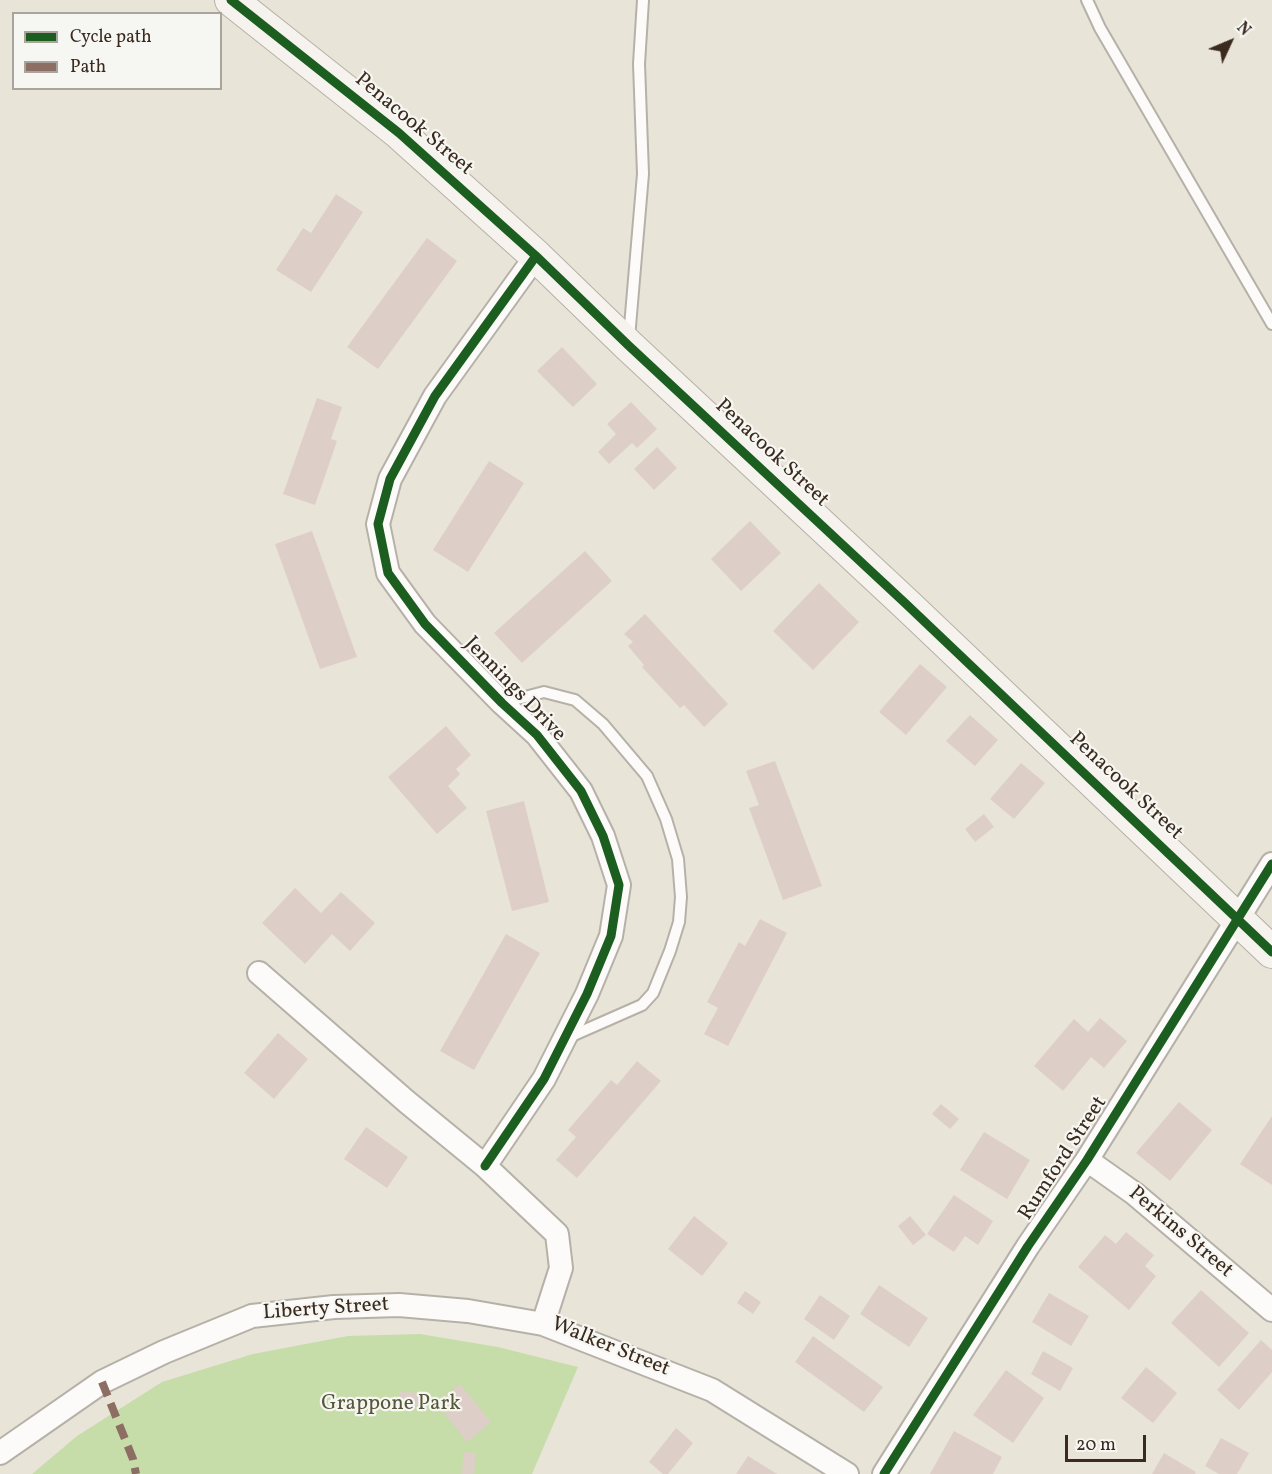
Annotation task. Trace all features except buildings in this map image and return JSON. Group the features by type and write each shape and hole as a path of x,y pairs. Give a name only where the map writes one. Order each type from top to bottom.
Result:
{"street":[{"name":"Penacook Street","path":"231,0 399,133 536,256 1272,952"},
{"name":"Jennings Drive","path":"485,1166 544,1079 587,994 611,936 619,885 603,836 581,791 537,735 502,703 425,624 388,573 378,524 390,479 435,396 536,256"},
{"name":"Rumford Street","path":"884,1474 1028,1246 1087,1160 1272,864"},
{"name":"Walker Street","path":"259,973 407,1102 485,1166 558,1234 561,1268 543,1324 712,1390 847,1474"},
{"name":"Perkins Street","path":"1087,1160 1135,1194 1272,1310"},
{"name":"Liberty Street","path":"0,1453 102,1382 164,1352 252,1316 334,1307 399,1305 468,1311 543,1324"}],"lane":[{"path":"628,345 643,174 639,64 643,0"},
{"path":"1087,0 1100,28 1272,324"},
{"path":"502,703 544,692 575,700 603,724 647,776 666,819 678,859 681,897 679,922 653,993 642,1005 564,1039"}],"green space":[{"name":"Grappone Park","path":"420,1334 498,1347 578,1367 532,1474 32,1474 77,1436 162,1382 253,1354 348,1336"}],"marked path":[{"path":"102,1382 133,1459 136,1474"}],"cycle path":[{"path":"231,0 399,133 536,256 1272,952"},
{"path":"485,1166 544,1079 587,994 611,936 619,885 603,836 581,791 537,735 502,703 425,624 388,573 378,524 390,479 435,396 536,256"},
{"path":"884,1474 1028,1246 1087,1160 1272,864"}]}
